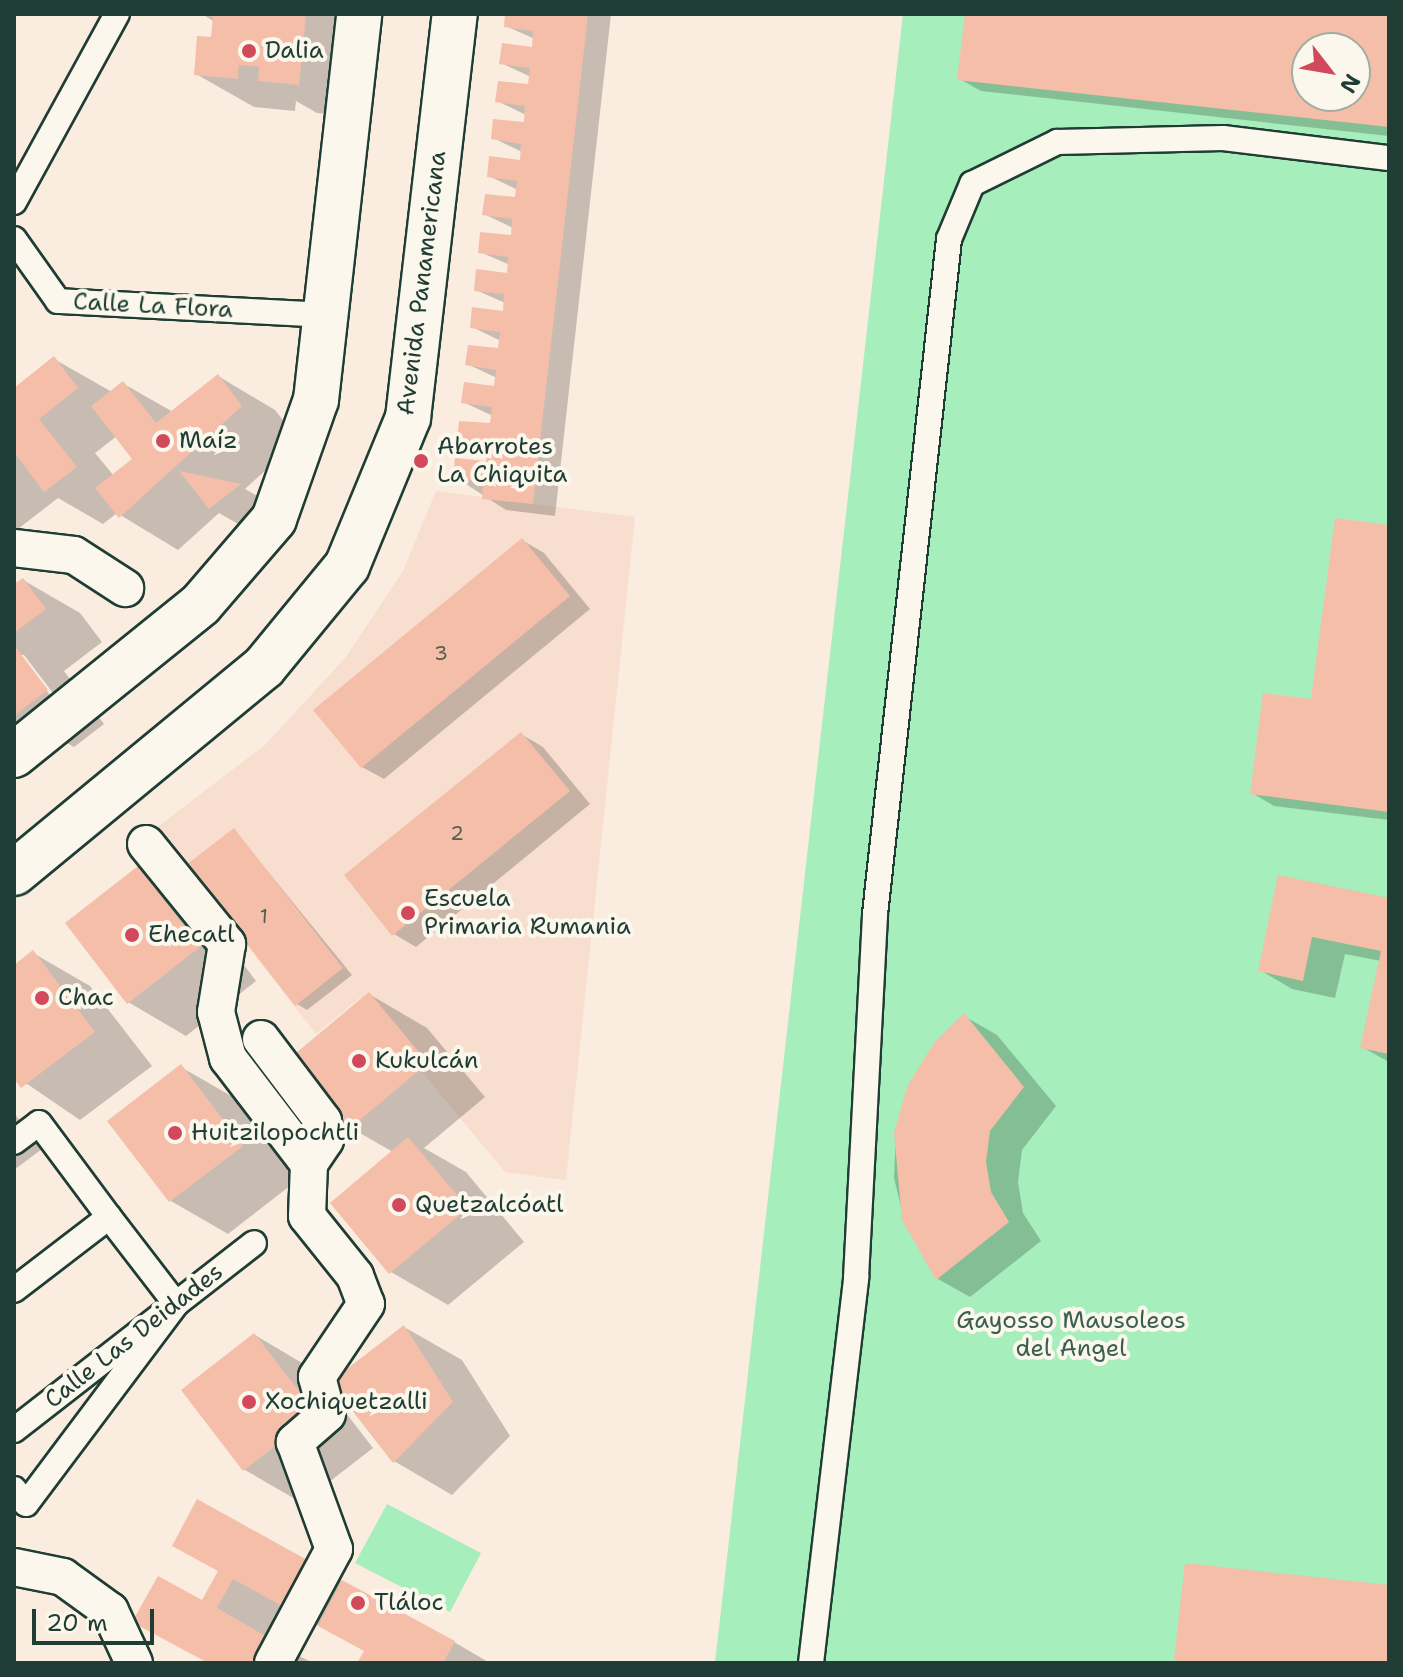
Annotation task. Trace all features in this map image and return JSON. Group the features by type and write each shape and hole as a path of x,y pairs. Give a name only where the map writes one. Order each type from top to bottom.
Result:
{"street":[{"path":"14,755 201,604 274,519 316,400 359,14"},
{"name":"Avenida Panamericana","path":"14,873 264,667 347,566 408,418 455,14"},
{"path":"14,548 74,555 125,588"},
{"path":"146,844 227,944 216,1012 228,1058 309,1164"},
{"path":"261,1039 323,1121 325,1140 309,1164 307,1216 355,1276 366,1304 317,1377 327,1414 295,1442 334,1549 273,1663"},
{"path":"14,1567 63,1577 110,1611 134,1663"}],"lane":[{"path":"14,202 117,14"},
{"path":"811,1663 856,1278 875,914 949,239 972,184 1057,142 1223,138 1389,158"},
{"name":"Calle La Flora","path":"14,239 58,301 325,315"},
{"path":"14,1142 39,1123 176,1304 26,1504 14,1489"},
{"path":"14,1290 109,1217"},
{"name":"Calle Las Deidades","path":"14,1430 254,1243"}],"shaded area":[{"name":"Escuela Primaria Rumania","path":"436,491 635,517 566,1180 505,1172 360,998 316,1034 156,828 265,745 346,657 403,571"}],"green space":[{"name":"Gayosso Mausoleos del Angel","path":"903,14 1389,14 1389,1663 715,1663"},
{"path":"387,1504 481,1553 450,1612 355,1563"}],"building":[{"name":"Dalia","path":"202,14 306,14 299,85 258,81 259,67 239,65 238,79 194,75 197,36 211,37 213,17"},
{"path":"505,14 588,14 533,504 482,499 483,482 453,478 455,458 486,461 487,445 457,441 459,421 490,423 492,407 461,403 464,382 494,386 496,370 465,365 468,345 498,348 500,332 470,328 472,307 503,311 504,294 474,291 476,269 507,273 508,257 478,253 480,232 511,235 512,219 482,215 485,194 515,197 517,181 487,177 489,156 520,160 521,144 491,139 493,119 524,122 525,106 495,102 498,81 528,84 530,68 499,64 502,43 532,47 533,31 504,27"},
{"path":"965,14 1389,14 1389,127 957,80"},
{"path":"54,356 78,388 39,419 77,467 44,492 14,452 14,388"},
{"name":"Maíz","path":"218,374 242,406 119,518 95,488 132,459 91,406 123,381 156,423"},
{"name":"Maíz","path":"179,471 241,484 209,509"},
{"path":"1335,518 1389,525 1389,812 1250,794 1263,693 1311,699"},
{"path":"522,538 570,596 361,768 313,710"},
{"path":"23,578 46,609 14,633 14,584"},
{"path":"14,645 48,690 15,715 14,713"},
{"path":"521,732 570,791 392,936 344,875"},
{"path":"234,828 343,968 295,1006 186,865"},
{"name":"Ehecatl","path":"138,866 200,947 127,1004 65,923"},
{"path":"1278,875 1389,898 1389,1054 1360,1048 1381,951 1312,937 1303,981 1258,971"},
{"name":"Chac","path":"33,950 95,1032 21,1088 14,1079 14,965"},
{"name":"Kukulcán","path":"369,992 428,1063 349,1129 290,1058"},
{"path":"964,1013 1024,1087 990,1131 986,1162 991,1192 1009,1222 936,1280 902,1220 894,1133 907,1087 934,1043"},
{"name":"Huitzilopochtli","path":"181,1064 243,1146 169,1202 107,1121"},
{"name":"Quetzalcóatl","path":"408,1137 468,1208 389,1274 330,1203"},
{"path":"404,1325 453,1402 393,1463 330,1382"},
{"name":"Xochiquetzalli","path":"254,1333 317,1414 243,1471 181,1390"},
{"path":"197,1499 309,1561 284,1607 233,1579 217,1608 267,1637 252,1663 208,1663 132,1622 158,1576 202,1600 218,1571 172,1546"},
{"path":"1185,1563 1389,1585 1389,1663 1181,1663 1174,1659"},
{"name":"Tláloc","path":"342,1580 455,1641 443,1663 357,1663 364,1651 318,1626"}],"place":[{"name":"Dalia","path":"249,51"},
{"name":"Maíz","path":"163,441"},
{"name":"Abarrotes La Chiquita","path":"421,461"},
{"name":"Escuela Primaria Rumania","path":"408,913"},
{"name":"Ehecatl","path":"132,935"},
{"name":"Chac","path":"42,998"},
{"name":"Kukulcán","path":"359,1061"},
{"name":"Huitzilopochtli","path":"175,1133"},
{"name":"Quetzalcóatl","path":"399,1205"},
{"name":"Xochiquetzalli","path":"249,1402"},
{"name":"Tláloc","path":"358,1603"}]}
